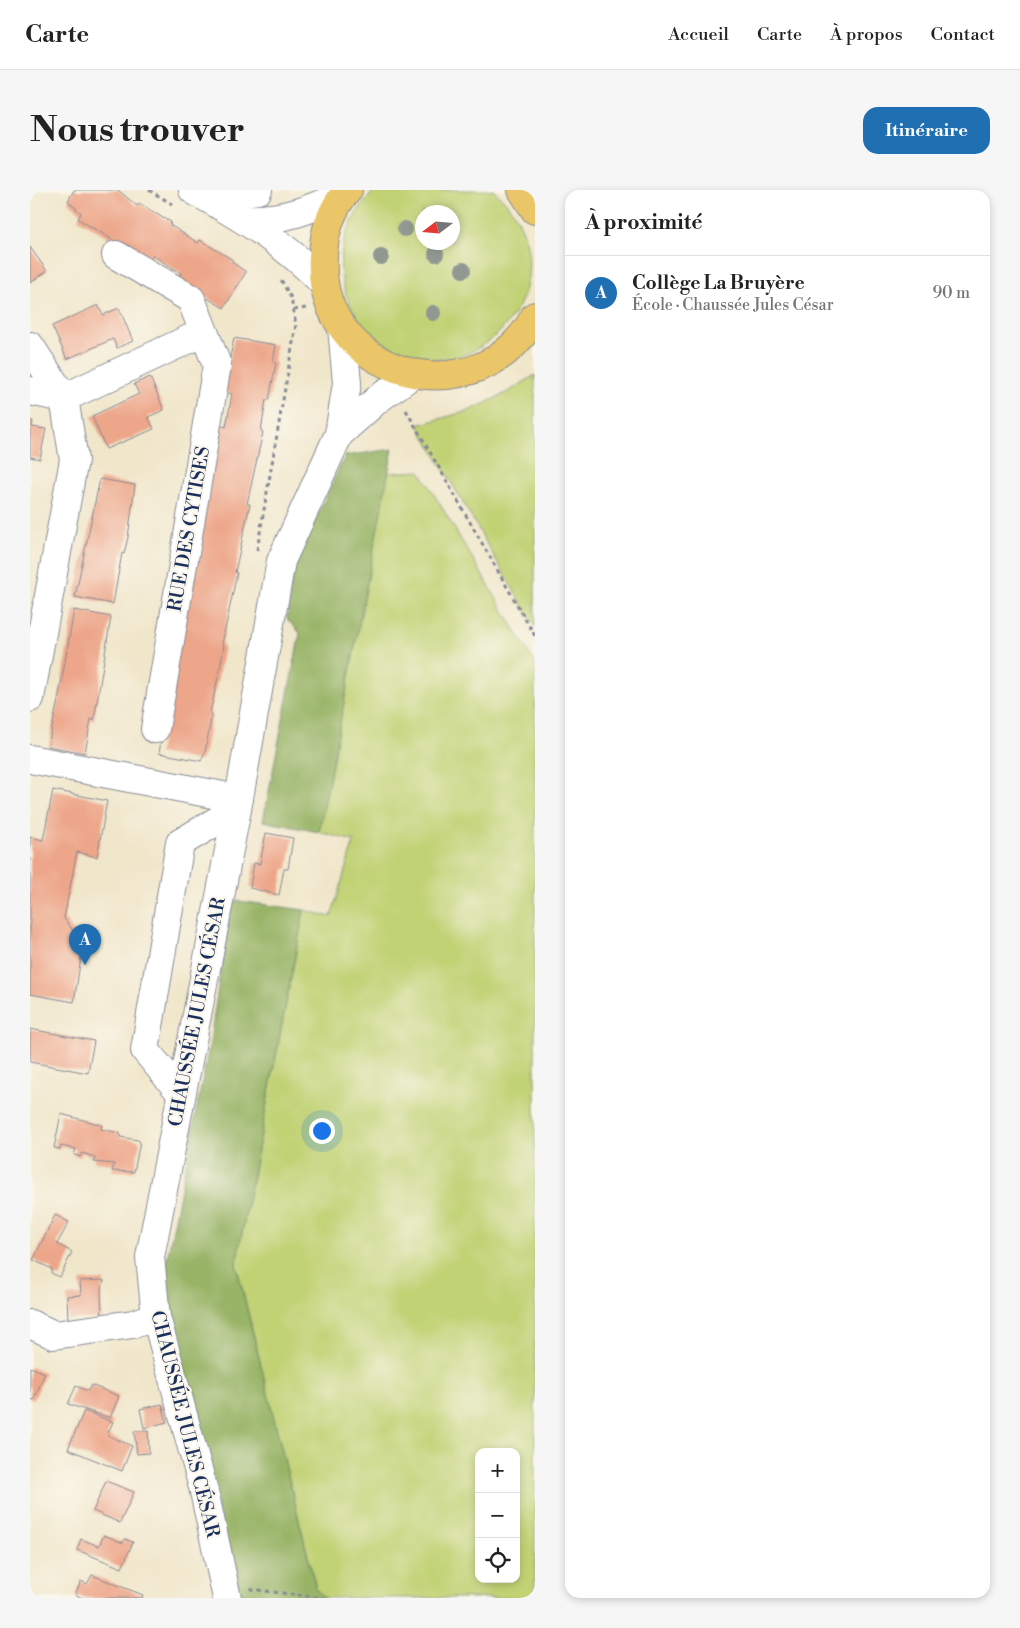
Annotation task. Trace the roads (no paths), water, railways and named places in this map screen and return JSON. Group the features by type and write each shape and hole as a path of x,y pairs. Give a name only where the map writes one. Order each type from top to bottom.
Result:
{"main road":[{"path":"522,190 535,210"},
{"path":"347,192 333,213 325,236 322,260 324,284 331,306 342,326 351,338 373,357 399,370 413,374 455,374 482,366 506,351 532,324"}],"street":[{"path":"187,195 238,193 258,190"},
{"path":"245,219 273,219 292,215 347,192"},
{"path":"187,195 245,219 299,259 324,284"},
{"name":"RUE DES CYTISES","path":"116,255 191,299 217,365 155,729"},
{"name":"CHAUSSÉE JULES CÉSAR","path":"226,1592 204,1491 156,1317 150,1257 180,1092 238,804 281,561 339,434 347,383 342,326"},
{"path":"30,391 64,398 204,332"},
{"path":"30,346 64,398 74,460 38,599 30,698"},
{"name":"CHAUSSÉE JULES CÉSAR","path":"339,434 378,399 413,374"},
{"path":"30,759 238,804"},
{"path":"180,1092 145,1050 180,842 238,804"},
{"path":"30,1324 54,1335 133,1324 156,1317"}],"place":[{"name":"Collège La Bruyère","path":"85,965"}]}
